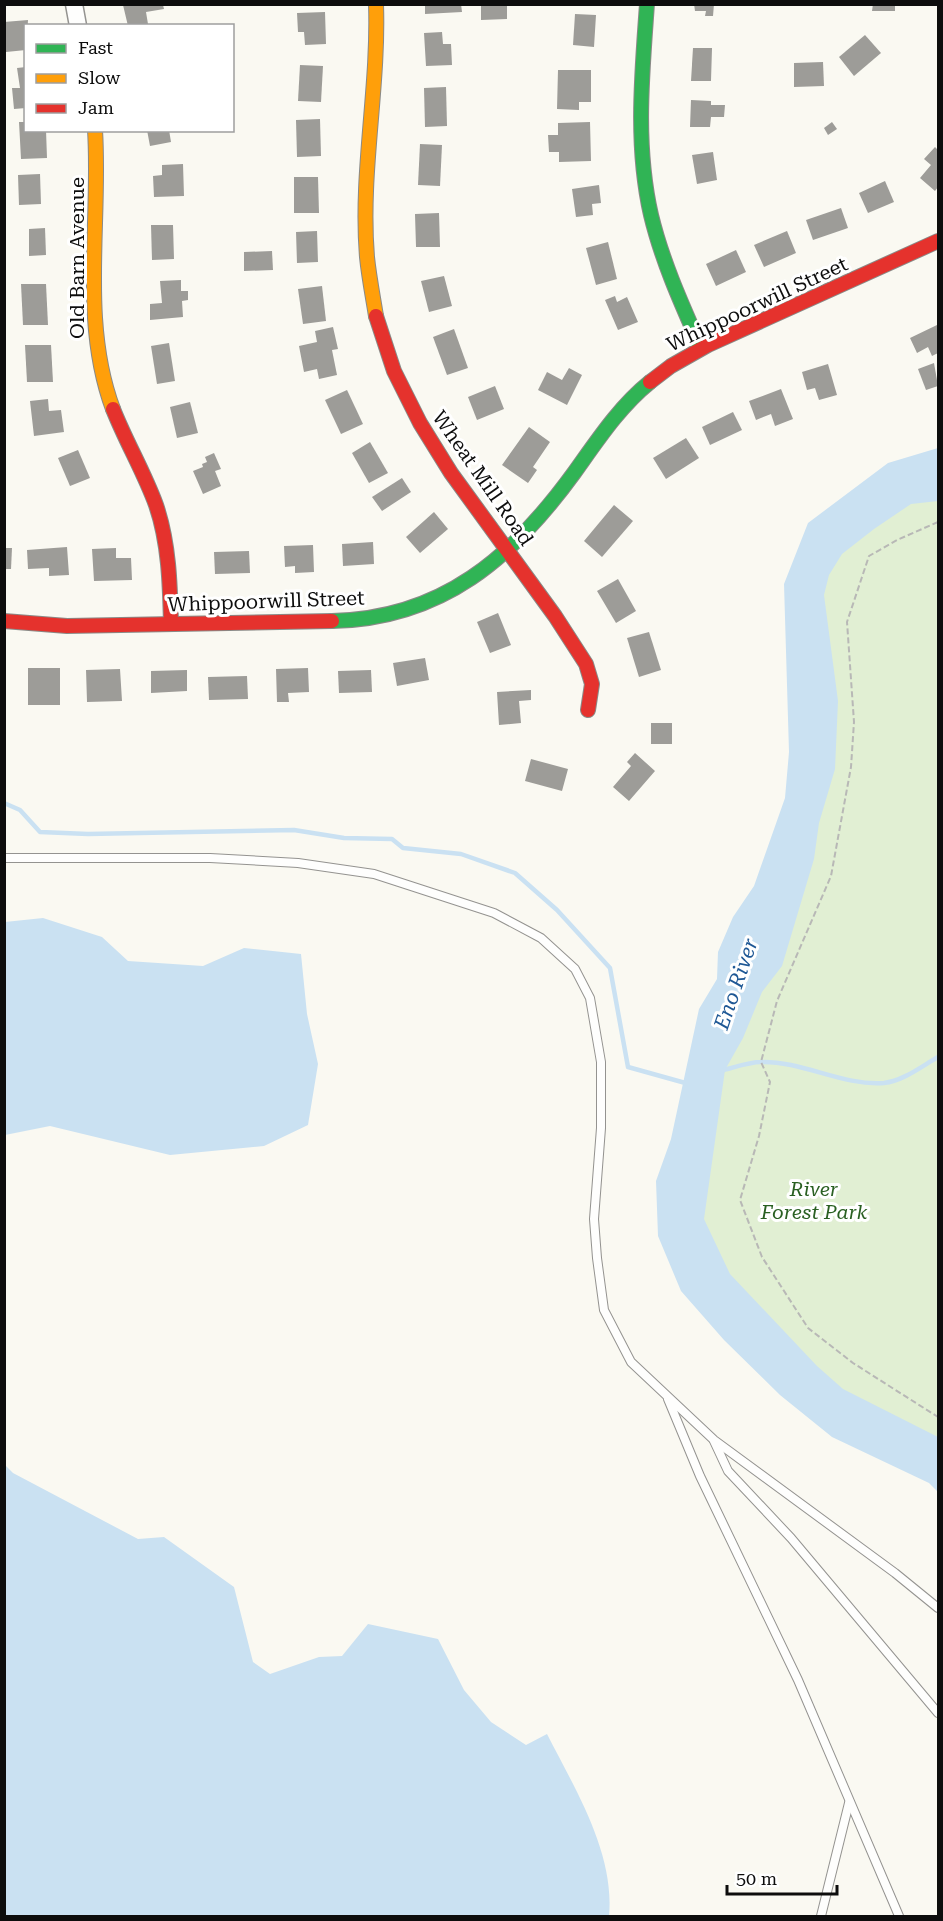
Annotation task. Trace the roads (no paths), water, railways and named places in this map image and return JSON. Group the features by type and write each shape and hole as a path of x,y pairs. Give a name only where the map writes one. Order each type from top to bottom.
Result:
{"street":[{"path":"74,4 78,24"},
{"name":"Wheat Mill Road","path":"376,4 378,37 366,228 367,260 376,318 393,372 430,443 510,552 586,664 592,684 588,710"},
{"path":"647,4 640,114 647,192 667,270 702,348"},
{"name":"Old Barn Avenue","path":"95,132 99,208 95,300 98,349 103,378 116,419 150,489 166,539 170,567 171,624"},
{"name":"Whippoorwill Street","path":"4,621 67,626 342,621 385,614 424,604 487,571 510,552 547,512 617,415 641,389 660,373 702,348 939,241"}],"lane":[{"path":"4,858 210,858 298,863 374,874 494,913 541,938 576,969 590,998 601,1062 601,1128 594,1219 604,1310 631,1362 714,1440 939,1608"},
{"path":"667,1396 700,1476 798,1680 899,1917"},
{"path":"714,1440 728,1471 791,1538 939,1713"},
{"path":"821,1917 849,1803"}],"water":[{"name":"Eno River","path":"938,448 938,501 911,504 874,529 842,554 829,575 824,595 838,701 835,769 819,823 814,859 782,966 762,992 743,1038 725,1070 704,1219 730,1274 817,1366 843,1389 938,1437 938,1492 929,1483 832,1437 780,1395 724,1340 681,1291 658,1236 656,1181 671,1139 699,1009 717,979 718,952 733,917 754,886 785,798 789,752 784,584 808,523 888,463"},
{"path":"43,918 102,937 128,961 203,966 244,948 301,954 307,1014 318,1064 308,1125 264,1146 170,1155 50,1126 5,1135 5,922"},
{"path":"5,1465 13,1473 138,1539 164,1537 234,1587 253,1662 270,1674 319,1657 342,1656 368,1624 438,1639 464,1690 491,1722 526,1745 547,1734 581,1799 599,1845 606,1869 609,1916 5,1916"}],"waterway":[{"path":"4,803 20,810 40,832 88,834 294,830 344,838 392,839 403,848 461,854 515,873 557,910 610,968 628,1067 689,1084"},
{"path":"720,1071 751,1063 777,1063 853,1081 884,1083 905,1076 938,1057"}],"park label":[{"name":"River Forest Park","path":"814,1200"}]}
